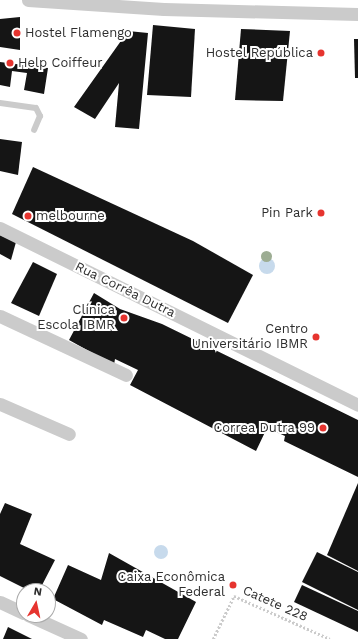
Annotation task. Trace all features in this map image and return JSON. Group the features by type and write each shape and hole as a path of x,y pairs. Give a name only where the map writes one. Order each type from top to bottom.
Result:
{"street":[{"path":"28,0 164,4 358,14"},
{"name":"Rua Corrêa Dutra","path":"0,228 358,405"},
{"path":"0,316 126,375"},
{"path":"0,404 69,434"},
{"path":"0,602 16,609"},
{"path":"46,623 81,639"}],"lane":[{"path":"0,103 36,108 40,116 34,130"}],"path":[{"name":"Catete 228","path":"213,639 234,596 330,639"}],"water":[{"path":"267,258 274,263 275,266 270,273 267,274 260,269 259,266 264,259"},
{"path":"158,545 164,545 168,549 168,555 164,559 158,559 154,555 154,549"}],"building":[{"path":"20,17 20,50 0,47 0,19"},
{"path":"153,25 195,29 191,97 147,95"},
{"path":"241,29 290,31 283,101 235,100"},
{"path":"128,31 148,33 139,129 115,127 119,83 95,119 74,107"},
{"path":"354,39 358,39 358,78 355,78"},
{"path":"0,62 48,68 44,94 24,90 27,73 12,71 10,87 0,85"},
{"path":"0,139 22,142 18,175 0,171"},
{"path":"33,167 193,241 253,275 228,323 12,214"},
{"path":"0,235 16,242 11,260 0,254"},
{"path":"33,262 57,274 39,316 11,303"},
{"path":"94,293 120,309 162,324 358,420 358,477 284,441 285,436 267,428 256,451 130,385 138,370 115,359 114,365 69,340"},
{"path":"358,483 358,571 327,555"},
{"path":"5,503 32,514 20,544 55,560 43,583 16,584 0,576 0,514"},
{"path":"317,552 358,572 358,610 302,582"},
{"path":"109,553 196,602 178,639 165,639 146,630 143,637 104,620 102,625 56,601 56,592 68,565 101,580"},
{"path":"302,585 358,611 358,632 294,602"},
{"path":"8,627 32,639 3,639"}],"place":[{"name":"Hostel Flamengo","path":"17,33"},
{"name":"Hostel República","path":"321,53"},
{"name":"Help Coiffeur","path":"10,63"},
{"name":"Pin Park","path":"321,213"},
{"name":"melbourne","path":"28,216"},
{"name":"Clínica Escola IBMR","path":"124,318"},
{"name":"Centro Universitário IBMR","path":"316,337"},
{"name":"Correa Dutra 99","path":"323,428"},
{"name":"Caixa Econômica Federal","path":"233,585"}]}
